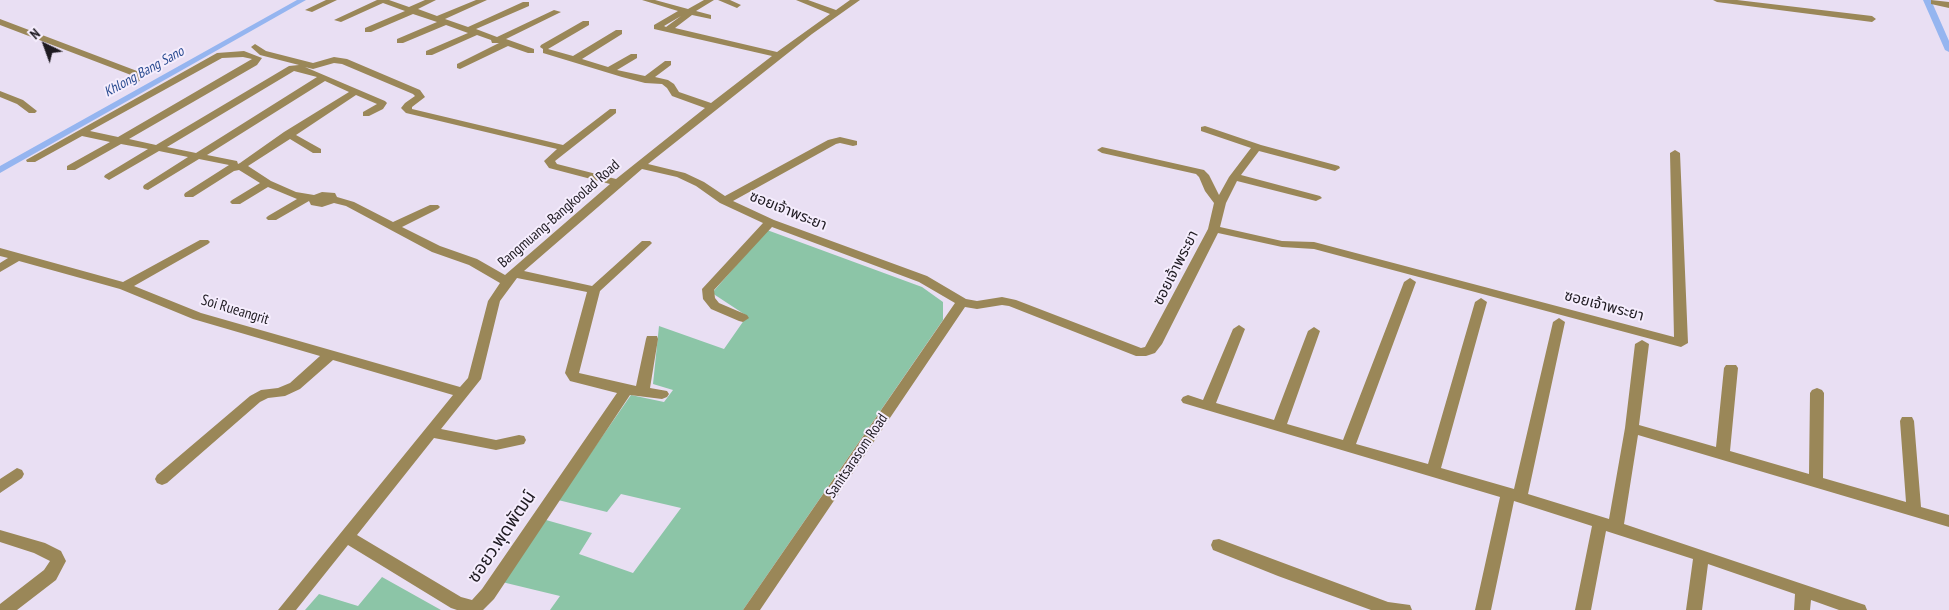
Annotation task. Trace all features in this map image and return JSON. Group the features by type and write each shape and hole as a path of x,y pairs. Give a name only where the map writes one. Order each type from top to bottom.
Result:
{"street":[{"path":"310,10 333,0"},
{"path":"338,20 383,0 495,41 531,51 545,49 586,23"},
{"path":"368,30 432,0"},
{"path":"400,41 483,0"},
{"path":"646,0 708,17"},
{"path":"690,0 707,2"},
{"path":"722,0 736,5"},
{"path":"800,0 836,13"},
{"name":"Bangmuang-Bangkoolad Road","path":"286,610 474,379 494,301 510,277 618,183 712,107 778,55 856,0"},
{"path":"1717,0 1872,19"},
{"path":"707,2 688,12 678,14 657,27 778,55"},
{"path":"1934,2 1949,4"},
{"path":"429,53 526,4"},
{"path":"495,41 557,12"},
{"path":"667,30 688,15 688,12"},
{"path":"0,22 134,73 137,77 133,84"},
{"path":"575,59 619,32"},
{"path":"460,66 505,44"},
{"path":"255,47 263,53 313,66 334,60 350,63 417,92 420,97 408,105 406,108 409,111 564,148"},
{"path":"545,49 610,70 645,78 672,89 680,97 712,107"},
{"path":"31,160 220,55 244,54 257,58 254,63 71,168"},
{"path":"610,70 634,56"},
{"path":"645,78 668,64"},
{"path":"108,177 289,69 300,68 356,90 382,103 380,107 366,114"},
{"path":"148,187 324,77"},
{"path":"189,195 356,90"},
{"path":"0,94 20,102 32,112"},
{"path":"613,111 552,157 550,164 618,183"},
{"path":"1205,129 1335,168"},
{"path":"82,133 237,165 267,183 310,199 315,203 322,204 333,198 350,204 436,249 510,277 594,290"},
{"path":"288,134 317,151"},
{"path":"724,201 832,142 840,140 853,143"},
{"path":"1214,229 1220,203 1234,177 1257,146"},
{"path":"1102,150 1200,172 1204,176 1210,191 1220,203"},
{"name":"ซอยเจ้าพระยา","path":"641,165 691,180 724,201 770,222 923,279 962,302 977,305 1002,301 1012,303 1136,353 1146,352 1155,344 1214,229 1282,244 1314,246 1681,343 1675,153"},
{"path":"1234,177 1316,198"},
{"path":"236,202 267,183"},
{"path":"272,218 310,199"},
{"path":"394,226 434,207"},
{"path":"743,318 715,306 709,299 708,289 770,222"},
{"path":"124,286 204,242"},
{"path":"646,243 594,290 572,373 574,378 626,390 662,394"},
{"name":"Soi Rueangrit","path":"0,252 124,286 188,313 463,393"},
{"path":"0,268 19,256"},
{"path":"1348,446 1410,282"},
{"name":"Sanitsarasom Road","path":"751,610 962,302"},
{"path":"1433,471 1481,302"},
{"path":"1482,610 1559,322"},
{"path":"1208,405 1239,329"},
{"path":"1278,426 1314,331"},
{"path":"642,392 652,339"},
{"path":"1616,527 1632,428 1642,344"},
{"path":"162,479 255,399 266,393 280,393 296,386 330,355"},
{"path":"1722,455 1731,368"},
{"name":"ซอยว.พุดพัฒน์","path":"346,536 457,603 474,607 481,603 488,594 626,390"},
{"path":"1816,483 1817,392"},
{"path":"1188,400 1514,495 1701,555 1859,610"},
{"path":"1907,421 1914,512"},
{"path":"1632,428 1949,522"},
{"path":"431,432 496,445 519,440"},
{"path":"0,487 17,474"},
{"path":"1583,610 1600,523"},
{"path":"0,536 39,548 55,556 58,561 50,575 5,610"},
{"path":"1219,545 1284,571 1393,610"},
{"path":"1694,610 1701,555"},
{"path":"1802,610 1803,591"}],"green space":[{"path":"767,230 922,287 943,302 943,320 743,610 550,610 560,596 502,582 546,520 592,533 579,554 633,573 681,508 621,494 607,512 558,500 631,395 664,402 673,390 653,384 659,326 724,349 747,316 712,293"},
{"path":"382,577 441,610 305,610 319,594 358,606"}],"waterway":[{"name":"Khlong Bang Sano","path":"0,170 302,0"},
{"path":"1927,0 1949,50"}]}
